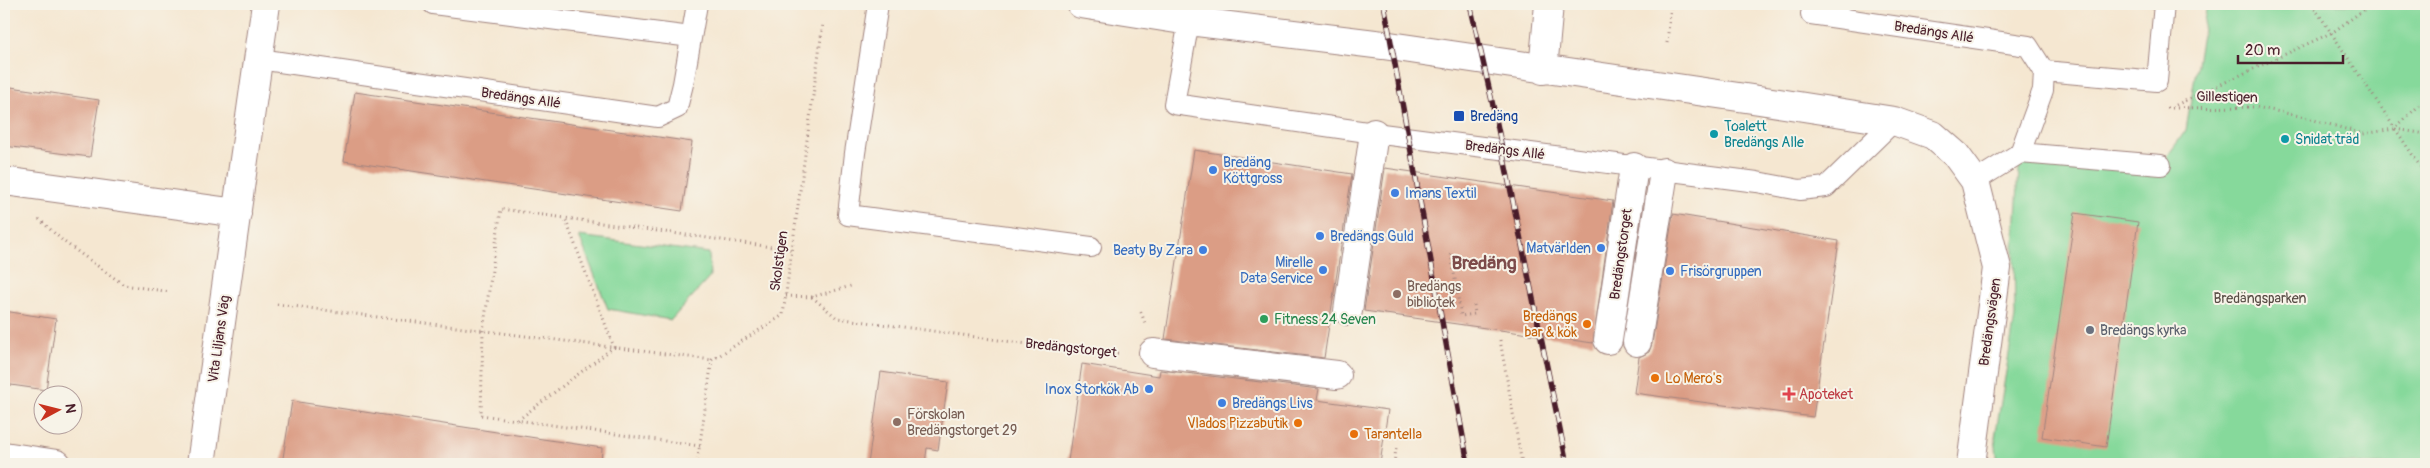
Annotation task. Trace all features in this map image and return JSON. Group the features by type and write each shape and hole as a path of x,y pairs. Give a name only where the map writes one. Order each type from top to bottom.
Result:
{"street":[{"name":"Vita Liljans Väg","path":"201,464 266,4"},
{"path":"1082,4 1189,21 1383,45 1894,121 1933,135 1956,155 1975,181"},
{"path":"1543,70 1548,4"},
{"path":"1348,311 1374,133"},
{"name":"Bredängstorget","path":"1608,340 1634,167"},
{"path":"1638,342 1664,172"},
{"path":"4,181 237,213"},
{"name":"Bredängsvägen","path":"1971,464 1997,268 1975,181"},
{"path":"1153,353 1337,374"},
{"path":"4,456 57,464"}],"lane":[{"path":"433,4 692,37"},
{"name":"Bredängs Allé","path":"258,60 658,117 676,108 692,37 697,4"},
{"path":"878,4 848,215 1092,247"},
{"path":"2020,153 2043,90 2044,71 2157,81 2164,4"},
{"name":"Bredängs Allé","path":"1811,14 2028,46 2044,71"},
{"name":"Bredängs Allé","path":"1189,21 1174,104 1374,133 1664,172 1757,182 1800,190 1826,187 1894,121"},
{"path":"1975,181 2020,153 2161,165"}],"path":[{"path":"1667,43 1671,4"},
{"path":"2312,4 2333,32 2394,129 2426,175"},
{"path":"2168,108 2333,32 2372,4"},
{"name":"Skolstigen","path":"712,360 784,315 822,23"},
{"path":"2394,129 2426,99"},
{"name":"Gillestigen","path":"2158,107 2256,108 2300,116 2363,134 2394,129 2426,134"},
{"path":"700,446 481,415 483,331 500,208 792,250"},
{"path":"37,216 63,241 124,285 170,292"},
{"path":"565,218 614,347"},
{"path":"1451,254 1461,316 1475,314 1474,306"},
{"path":"786,296 812,297 851,286"},
{"name":"Bredängstorget","path":"812,297 838,318 1094,353 1153,353"},
{"path":"277,304 712,360 697,464"},
{"path":"1500,340 1522,464"},
{"path":"518,420 614,347"},
{"path":"1394,464 1396,448"}],"green space":[{"name":"Bredängsparken","path":"2207,4 2426,4 2426,464 1998,464 1995,438 2015,317 2014,249 2020,153 2161,165 2186,130"},
{"path":"579,236 709,253 710,277 671,320 608,309"}],"building":[{"path":"4,86 99,100 90,157 4,146"},
{"path":"355,92 692,142 682,211 344,161"},
{"path":"1194,150 1352,174 1324,358 1165,339"},
{"path":"1385,168 1613,201 1593,343 1364,311"},
{"name":"Bredängs kyrka","path":"2075,213 2138,222 2106,447 2042,437"},
{"path":"1673,214 1839,241 1813,417 1634,393 1639,357 1649,352 1652,344"},
{"path":"4,311 56,319 47,386 32,386 32,388 4,384"},
{"path":"1082,364 1159,376 1160,370 1319,389 1317,400 1388,410 1380,464 1090,464 1068,461"},
{"path":"881,372 948,382 938,450 927,448 925,464 868,464"},
{"path":"292,401 602,448 601,464 282,464"}],"railway":[{"path":"1384,4 1468,464"},
{"path":"1470,4 1496,119 1567,464"}],"place":[{"name":"Bredäng","path":"1459,116"},
{"name":"Toalett Bredängs Alle","path":"1714,134"},
{"name":"Snidat träd","path":"2285,139"},
{"name":"Bredäng Köttgross","path":"1213,170"},
{"name":"Imans Textil","path":"1395,193"},
{"name":"Bredängs Guld","path":"1320,236"},
{"name":"Matvärlden","path":"1601,248"},
{"name":"Beaty By Zara","path":"1203,250"},
{"name":"Mirelle Data Service","path":"1323,270"},
{"name":"Frisörgruppen","path":"1670,271"},
{"name":"Bredängs bibliotek","path":"1397,294"},
{"name":"Fitness 24 Seven","path":"1264,319"},
{"name":"Bredängs bar & kök","path":"1587,324"},
{"name":"Bredängs kyrka","path":"2090,330"},
{"name":"Lo Mero's","path":"1655,378"},
{"name":"Inox Storkök Ab","path":"1149,389"},
{"name":"Apoteket","path":"1789,394"},
{"name":"Bredängs Livs","path":"1222,403"},
{"name":"Förskolan Bredängstorget 29","path":"897,422"},
{"name":"Vlados Pizzabutik","path":"1298,423"},
{"name":"Tarantella","path":"1354,434"}],"district":[{"name":"Bredäng","path":"1484,263"}]}
